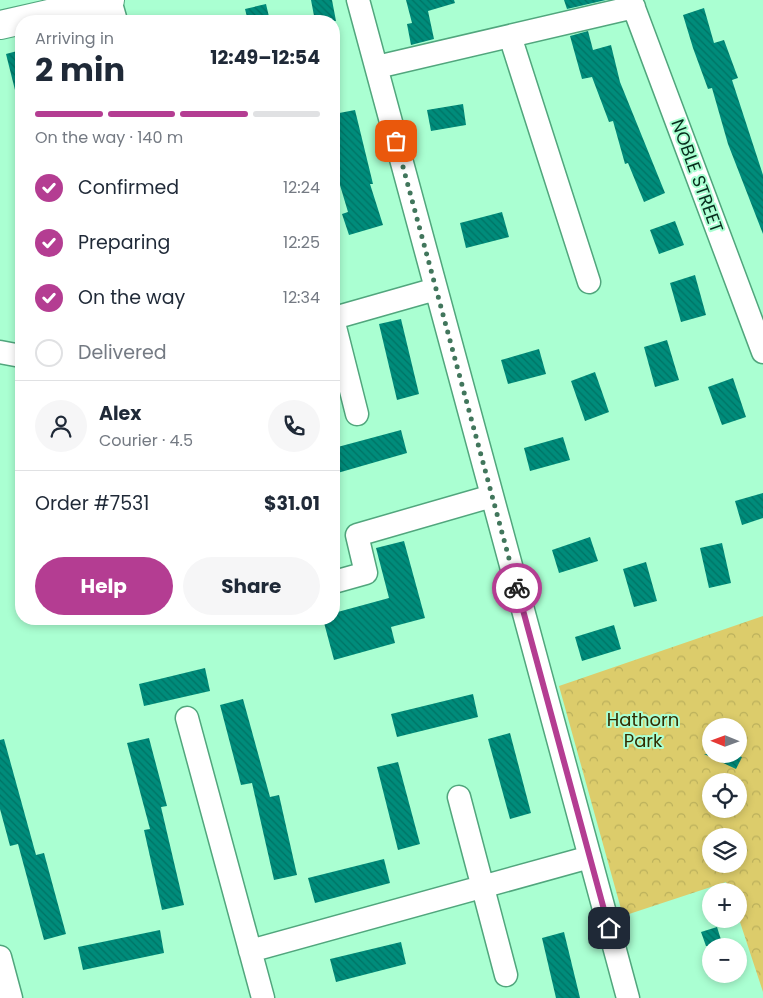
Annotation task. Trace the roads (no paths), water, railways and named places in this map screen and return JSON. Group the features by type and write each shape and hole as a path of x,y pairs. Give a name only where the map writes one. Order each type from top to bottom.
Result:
{"main road":[{"path":"28,15 51,7 110,0"},
{"path":"0,25 15,20"}],"street":[{"path":"110,0 114,15"},
{"path":"358,0 628,998"},
{"path":"376,67 510,36 633,4"},
{"name":"NOBLE STREET","path":"633,4 763,352"},
{"path":"510,36 589,282"},
{"path":"340,316 436,289"},
{"path":"340,347 357,414"},
{"path":"0,352 15,355"},
{"path":"340,580 366,573 357,535 492,496"},
{"path":"187,718 263,998"},
{"path":"459,796 506,975"},
{"path":"250,951 590,857"},
{"path":"0,957 11,998"}],"park label":[{"name":"Hathorn Park","path":"643,730"}]}
